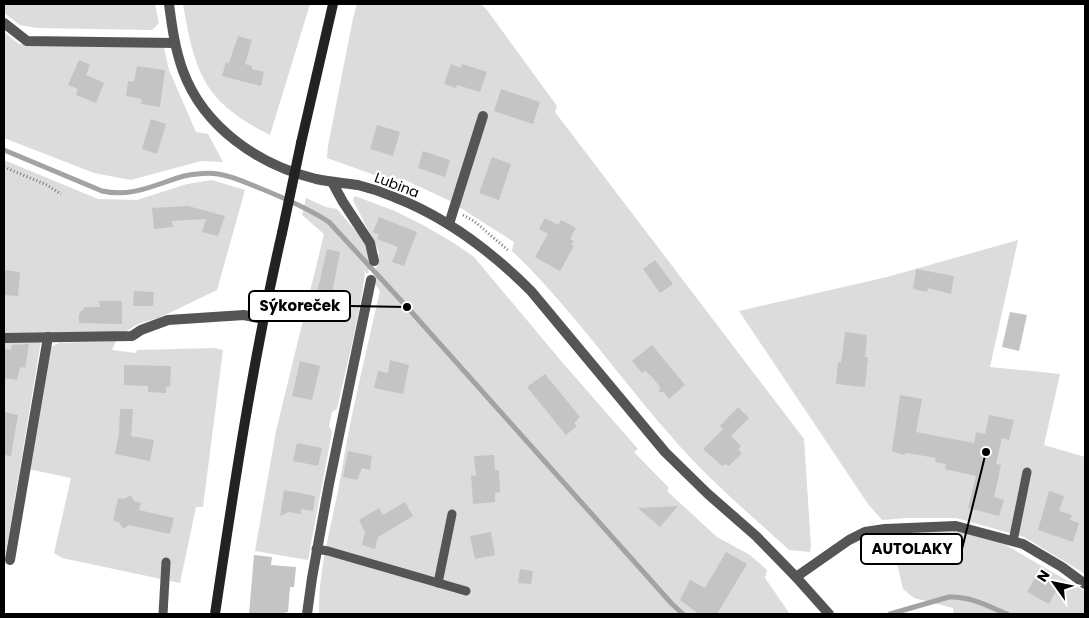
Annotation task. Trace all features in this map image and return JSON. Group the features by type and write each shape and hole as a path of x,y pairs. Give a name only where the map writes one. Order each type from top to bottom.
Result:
{"main road":[{"path":"215,614 235,478 262,319 333,4"}],"street":[{"name":"Lubina","path":"170,4 174,43 183,72 191,89 208,115 227,135 272,163 315,178 359,186 395,197 449,224 482,246 531,291 665,452 695,482 756,536 828,613"},
{"path":"4,23 27,41 174,43"},
{"path":"449,224 483,116"},
{"path":"332,182 370,243 374,261"},
{"path":"307,614 316,549 371,280"},
{"path":"4,338 132,336 168,320 244,315 262,319"},
{"path":"10,560 48,337"},
{"path":"796,577 849,540 865,532 885,529 956,526 1024,544 1062,567 1085,584"}],"lane":[{"path":"1013,541 1027,472"},
{"path":"438,582 452,514"},
{"path":"316,549 466,591"},
{"path":"163,614 166,562"}],"path":[{"path":"4,166 47,185 61,194"}],"shaded area":[{"path":"4,4 155,4 159,23 152,30 37,28 20,25 4,13"},
{"path":"183,4 310,4 270,135 230,110 217,98 206,83 198,68 192,49"},
{"path":"357,4 481,4 487,10 557,106 555,112 804,439 810,552 789,550 728,495 684,451 574,318 512,251 514,242 448,200 403,179 380,177 327,158"},
{"path":"4,32 19,44 159,46 164,48 169,70 196,132 208,134 223,162 201,161 131,180 94,173 4,138"},
{"path":"4,160 98,199 137,200 187,184 212,180 245,190 217,290 161,317 138,324 125,332 4,335"},
{"path":"355,196 395,211 421,224 474,257 638,449 634,452 669,488 667,491 717,537 750,555 767,570 765,578 790,614 319,614 319,597 326,547 353,409 380,291 374,283 379,252 353,200"},
{"path":"306,198 326,207 337,209 364,241 371,260 368,274 363,270 365,273 352,341 337,409 332,412 329,426 332,432 308,560 255,551 276,431 324,234 302,215"},
{"path":"1018,240 990,367 1060,374 1044,445 1085,457 1085,574 1024,537 956,518 882,520 868,504 739,311 887,277"},
{"path":"41,341 5,558 4,558 4,342"},
{"path":"116,341 112,350 136,353 137,350 214,348 223,350 203,507 196,507 180,583 62,558 54,553 71,478 28,469 51,347 59,343"},
{"path":"953,528 1004,544 1085,591 1085,614 954,614 953,608 914,598 903,589 890,534"}],"building":[{"path":"238,36 252,40 245,64 252,66 252,69 264,72 261,86 222,76 226,62 229,63"},
{"path":"79,60 90,65 86,75 104,83 96,103 76,95 78,89 68,85"},
{"path":"451,64 461,68 462,64 487,72 480,92 457,85 456,88 444,84"},
{"path":"137,66 165,70 160,107 141,104 142,99 126,96 128,81 134,82"},
{"path":"501,89 540,102 533,124 494,111"},
{"path":"151,119 166,124 157,154 142,149"},
{"path":"377,125 400,132 393,156 370,149"},
{"path":"423,151 450,160 445,177 418,168"},
{"path":"492,157 511,164 499,200 479,193"},
{"path":"188,206 225,216 218,236 202,232 206,219 172,221 173,227 154,229 152,208"},
{"path":"379,217 417,232 404,266 392,262 398,247 377,239 379,235 373,232"},
{"path":"545,218 558,225 561,220 576,228 570,239 574,241 571,245 574,246 560,271 535,257 548,234 539,229"},
{"path":"327,249 340,252 328,313 313,310"},
{"path":"655,260 673,284 660,293 643,269"},
{"path":"916,269 954,276 951,294 928,288 927,292 913,289"},
{"path":"4,270 20,272 18,296 4,295"},
{"path":"134,291 154,292 153,306 133,306"},
{"path":"99,301 122,301 122,324 79,323 79,314 85,307 100,307"},
{"path":"1010,312 1027,315 1019,351 1002,347"},
{"path":"845,332 867,335 865,357 868,357 865,387 836,384 838,362 841,363"},
{"path":"29,344 25,368 20,367 17,380 4,378 4,349 11,350 12,345"},
{"path":"652,345 685,385 669,399 664,392 659,392 660,387 652,377 645,371 642,373 632,361"},
{"path":"390,360 409,365 403,394 374,388 378,371 388,373"},
{"path":"300,361 320,366 312,400 292,396"},
{"path":"124,365 171,366 170,387 166,387 166,393 148,392 148,386 124,385"},
{"path":"545,374 580,417 574,423 577,426 566,435 527,387"},
{"path":"900,395 922,399 916,432 974,443 976,432 985,434 989,415 1014,420 1009,440 1002,438 996,464 1001,465 994,497 1004,500 999,516 968,508 976,476 945,469 946,464 935,462 936,458 907,453 903,455 892,451"},
{"path":"738,407 749,418 731,436 741,446 738,449 742,453 729,466 725,464 722,466 703,449 723,429 720,426"},
{"path":"120,409 133,409 131,436 154,440 150,461 115,454 119,433"},
{"path":"4,412 18,415 11,456 4,455"},
{"path":"297,443 322,448 318,466 293,461"},
{"path":"348,451 372,456 370,470 362,468 357,480 343,477"},
{"path":"494,455 495,470 499,470 500,492 495,493 495,502 473,504 471,475 476,476 474,456"},
{"path":"284,490 315,496 313,511 301,509 301,514 289,512 280,516"},
{"path":"1049,491 1064,496 1059,511 1072,515 1070,520 1079,523 1073,542 1038,530"},
{"path":"131,495 134,501 141,503 139,510 174,518 170,534 129,525 123,529 119,522 113,521 118,498 124,499"},
{"path":"405,502 413,516 378,537 375,549 362,545 365,532 359,520 379,508 383,515"},
{"path":"678,506 660,527 638,508"},
{"path":"491,532 495,555 475,559 470,536"},
{"path":"726,552 747,564 717,614 699,614 680,600 690,580 705,588"},
{"path":"254,555 272,557 271,565 296,567 294,587 290,587 288,612 285,614 249,614"},
{"path":"520,569 533,571 531,584 518,583"},
{"path":"1037,574 1059,585 1049,604 1027,592"}],"waterway":[{"path":"4,150 102,191 113,193 134,191 184,176 201,173 223,175 238,179 285,199 329,222 683,614"},
{"path":"890,614 949,597 972,600 1007,614"}],"place":[{"name":"Sýkoreček","path":"407,307"},
{"name":"AUTOLAKY","path":"986,452"}]}
